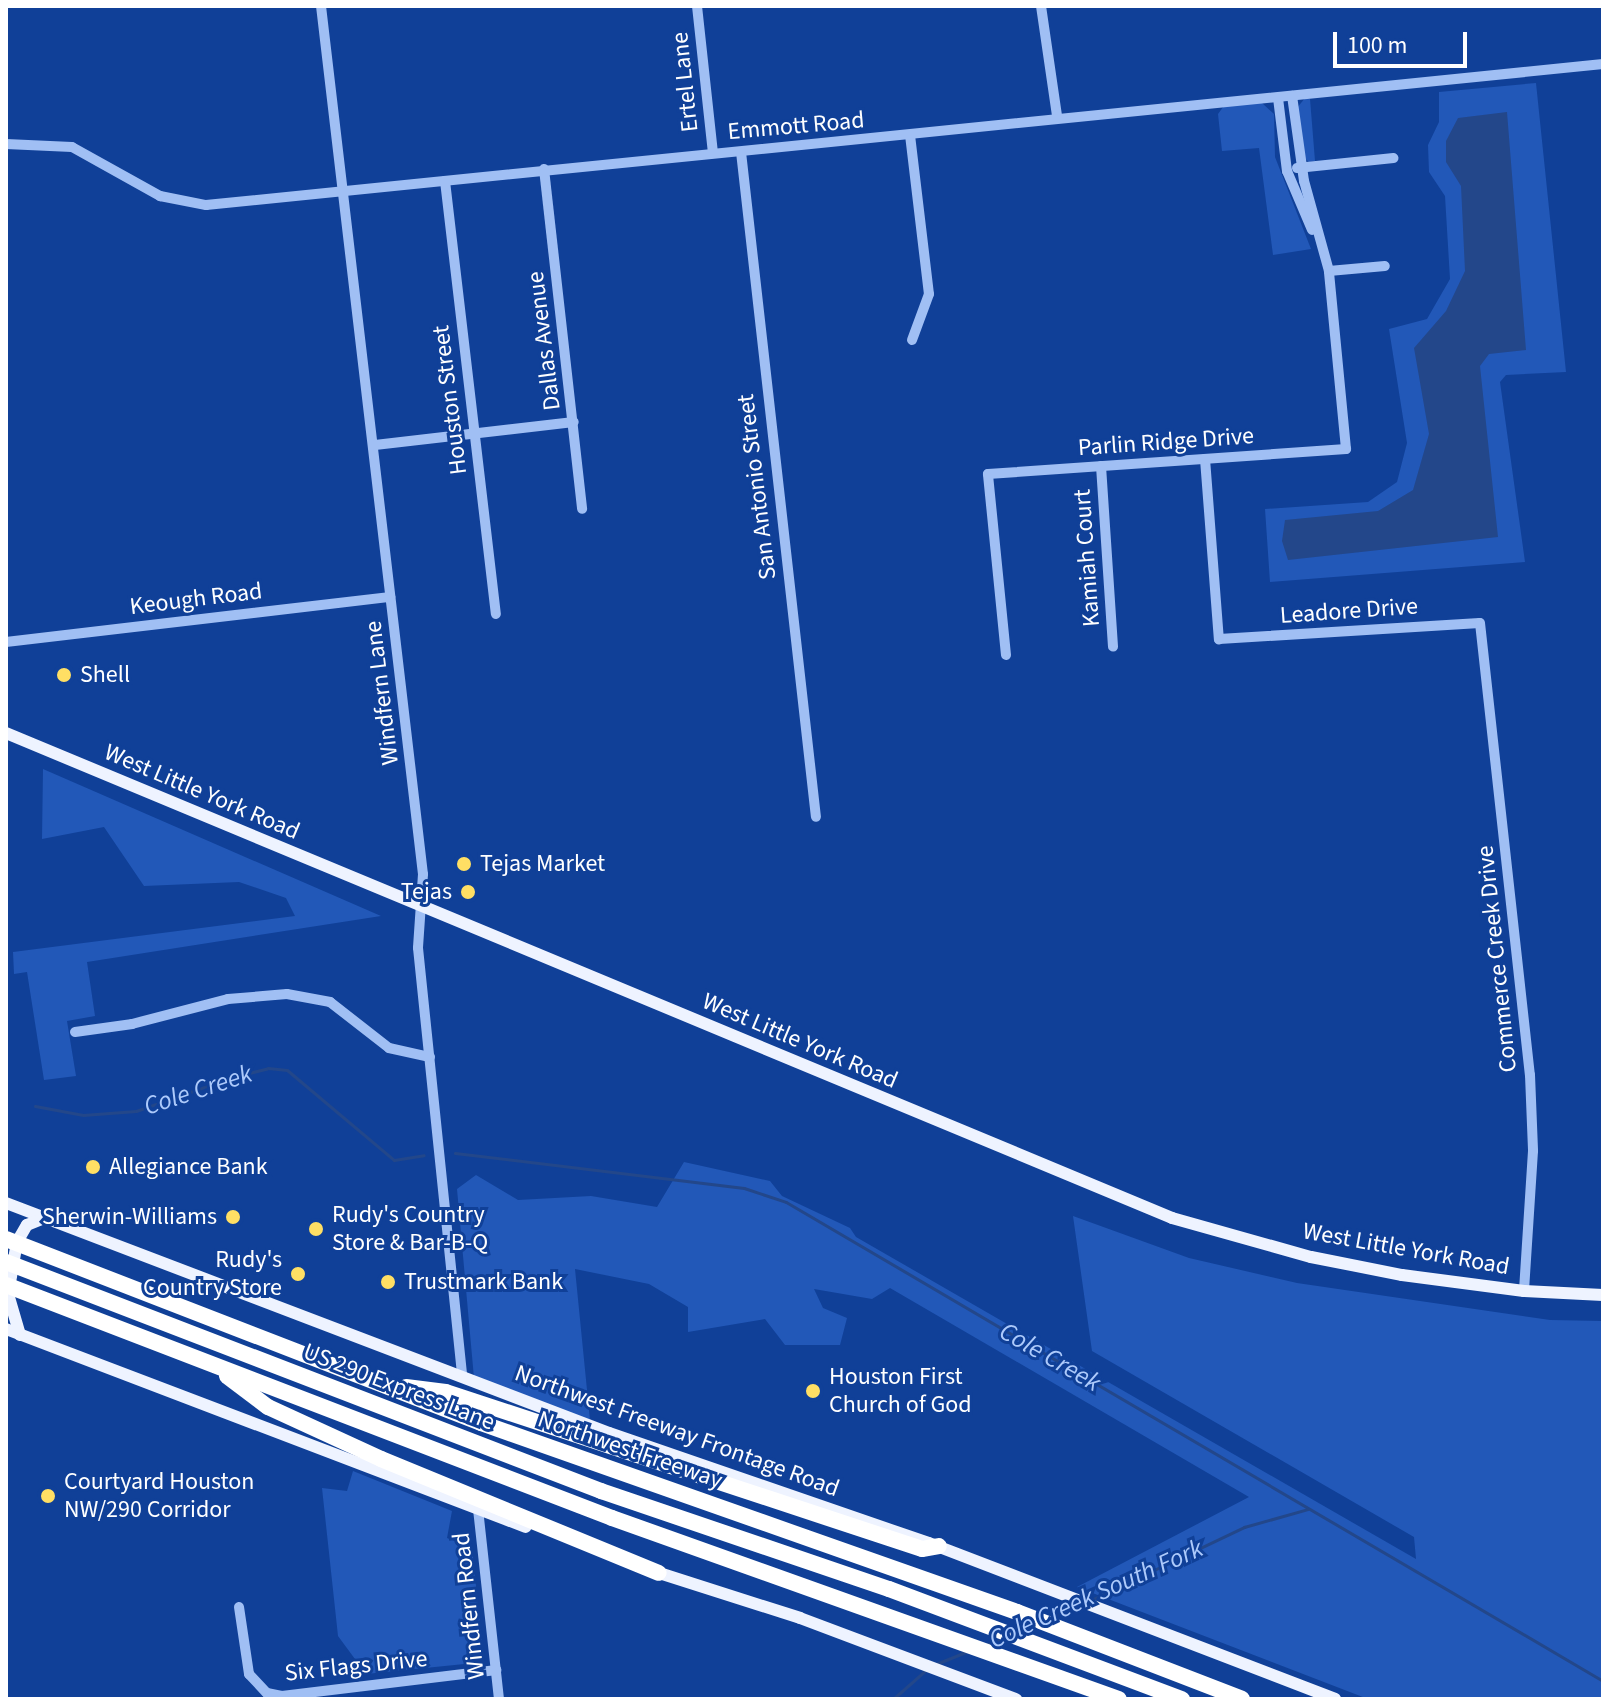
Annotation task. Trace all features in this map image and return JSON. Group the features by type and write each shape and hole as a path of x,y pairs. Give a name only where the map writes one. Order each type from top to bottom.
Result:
{"highway":[{"name":"Northwest Freeway","path":"6,1239 380,1383 1017,1612 1242,1699"},
{"name":"US 290 Express Lane","path":"6,1262 601,1491 990,1625 1182,1699"},
{"path":"6,1285 612,1518 1119,1699"},
{"path":"213,1365 268,1407 381,1459 659,1573"},
{"path":"380,1383 446,1392 922,1549 939,1546"}],"main road":[{"name":"West Little York Road","path":"8,735 1172,1218 1326,1260 1524,1291 1603,1295"},
{"name":"Northwest Freeway Frontage Road","path":"6,1203 462,1377 939,1546 1335,1699"},
{"path":"20,1335 8,1294 17,1242 27,1225 47,1217"},
{"path":"6,1329 478,1509 912,1659 1016,1699"}],"street":[{"name":"Windfern Lane","path":"321,6 423,874 418,948 462,1377"},
{"name":"Ertel Lane","path":"697,6 713,153"},
{"path":"1041,6 1057,116"},
{"name":"Emmott Road","path":"6,144 59,144 84,151 160,196 181,203 344,191 910,135 1057,116 1278,98 1603,64"},
{"path":"1292,96 1301,167 1316,234 1329,271 1385,266"},
{"path":"1278,98 1287,171 1301,213 1316,234"},
{"path":"910,135 929,294 912,340"},
{"name":"San Antonio Street","path":"741,152 816,817"},
{"path":"1287,171 1393,158"},
{"name":"Dallas Avenue","path":"544,169 582,509"},
{"name":"Houston Street","path":"445,181 496,614"},
{"name":"Parlin Ridge Drive","path":"1006,655 988,474 1346,449 1329,271"},
{"path":"375,445 574,422"},
{"name":"Leadore Drive","path":"1205,459 1219,639 1480,623"},
{"name":"Kamiah Court","path":"1101,466 1113,647"},
{"name":"Keough Road","path":"6,642 390,597"},
{"name":"Commerce Creek Drive","path":"1480,623 1530,1075 1533,1151 1524,1291"},
{"path":"75,1032 228,999 287,994 330,1002 389,1048 430,1057"},
{"name":"Windfern Road","path":"478,1509 499,1699"},
{"name":"Six Flags Drive","path":"239,1607 249,1674 267,1693 282,1696 496,1670"}],"shaded area":[{"path":"1536,83 1566,372 1506,375 1500,382 1525,562 1270,582 1265,509 1368,502 1397,482 1407,443 1389,329 1427,319 1450,279 1445,196 1429,172 1428,145 1439,122 1439,92"},
{"path":"1305,98 1310,99 1315,161 1309,162 1302,156 1297,108"},
{"path":"1226,103 1262,103 1274,114 1275,157 1311,249 1273,255 1259,148 1222,151 1218,114"},
{"path":"1507,112 1526,350 1489,354 1480,366 1498,537 1288,560 1282,541 1285,520 1378,511 1413,490 1429,434 1414,348 1446,311 1465,271 1461,186 1446,162 1446,141 1458,118"},
{"path":"43,769 381,916 87,962 95,1016 67,1021 76,1076 44,1080 27,972 14,974 13,952 295,916 286,898 239,882 144,886 104,827 42,839"},
{"path":"684,1162 770,1181 782,1196 850,1228 856,1237 1416,1559 1414,1537 1092,1351 1073,1216 1189,1258 1297,1283 1550,1320 1603,1321 1603,1699 1368,1699 1077,1587 1249,1497 890,1288 872,1299 814,1289 823,1308 847,1318 840,1345 785,1345 765,1319 688,1332 688,1307 649,1284 575,1269 590,1420 474,1378 457,1189 476,1175 518,1200 591,1196 657,1207"},
{"path":"353,1471 452,1511 447,1538 472,1548 484,1662 366,1674 338,1636 322,1488 347,1491"}],"waterway":[{"name":"Cole Creek","path":"35,1106 83,1115 136,1111 233,1077 268,1068 287,1070 394,1160 424,1155"},
{"name":"Cole Creek","path":"455,1153 744,1188 786,1202 1603,1681"},
{"name":"Cole Creek South Fork","path":"1091,1600 1244,1527 1308,1509"},
{"name":"Cole Creek South Fork","path":"1051,1618 1080,1604"},
{"name":"Cole Creek South Fork","path":"988,1644 1004,1639"},
{"name":"Cole Creek South Fork","path":"936,1664 966,1652"},
{"name":"Cole Creek South Fork","path":"893,1699 926,1670"}],"place":[{"name":"Shell","path":"64,675"},
{"name":"Tejas Market","path":"464,864"},
{"name":"Tejas","path":"468,892"},
{"name":"Allegiance Bank","path":"93,1167"},
{"name":"Sherwin-Williams","path":"233,1217"},
{"name":"Rudy's Country Store & Bar-B-Q","path":"316,1229"},
{"name":"Rudy's Country Store","path":"298,1274"},
{"name":"Trustmark Bank","path":"388,1282"},
{"name":"Houston First Church of God","path":"813,1391"},
{"name":"Courtyard Houston NW/290 Corridor","path":"48,1496"}]}
